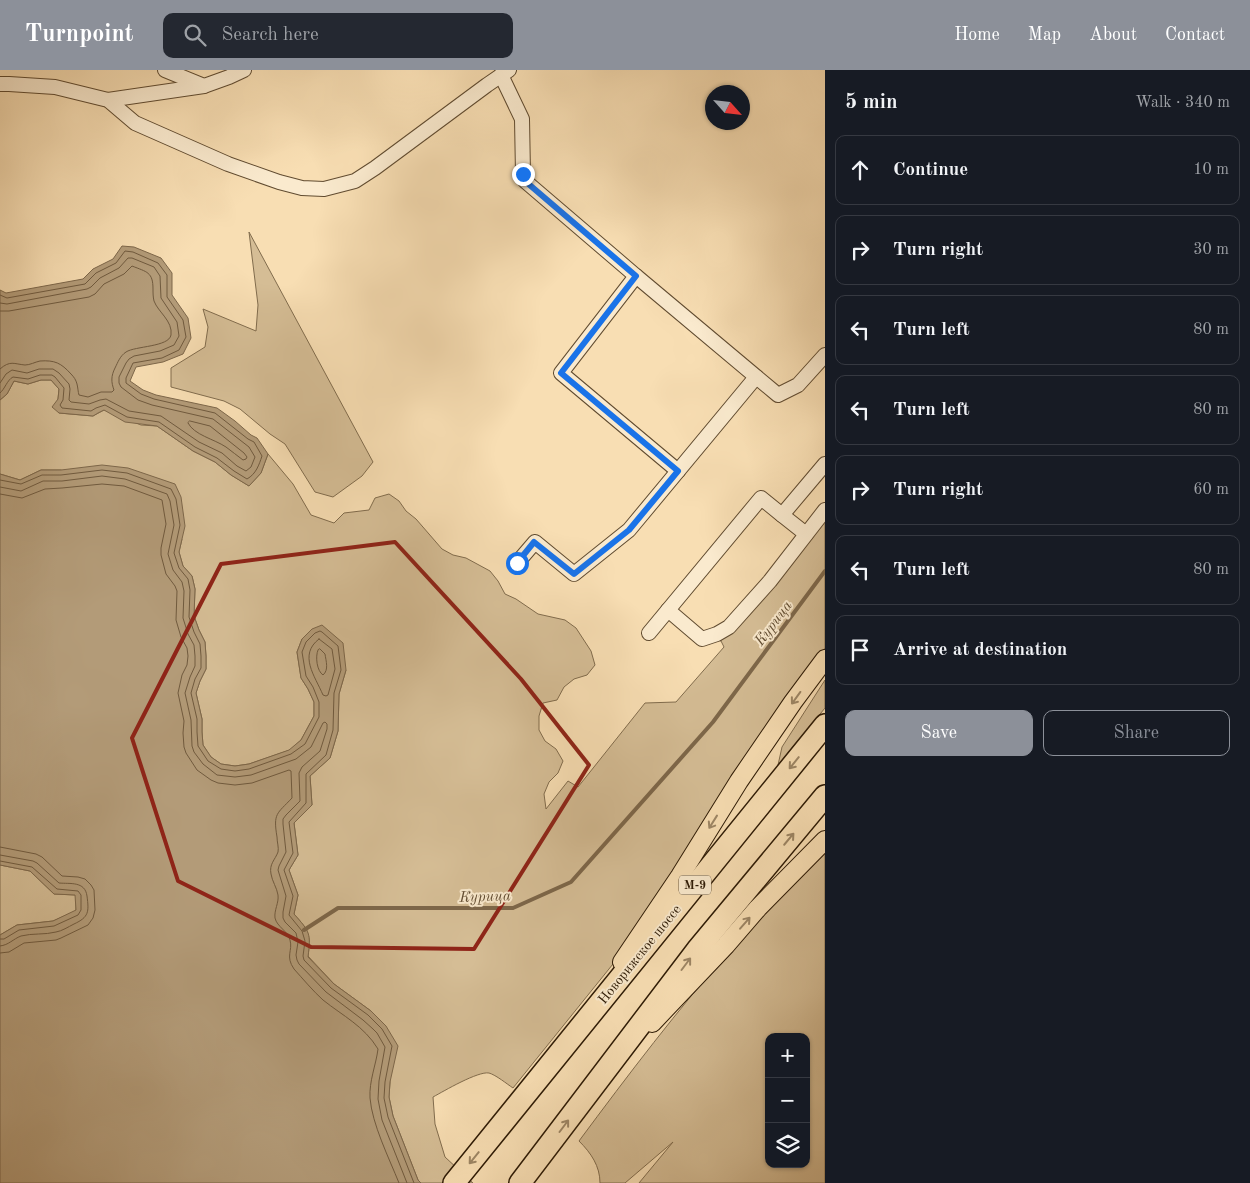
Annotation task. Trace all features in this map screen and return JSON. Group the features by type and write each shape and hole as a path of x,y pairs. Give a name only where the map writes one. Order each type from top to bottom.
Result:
{"highway":[{"name":"Новорижское шоссе","path":"454,1183 825,725"},
{"path":"520,1183 697,950 825,796"}],"main road":[{"name":"М-9","path":"565,1046 680,876 739,780 793,702 825,660"},
{"path":"604,1073 726,945 758,908 825,840"}],"street":[{"path":"165,70 204,86"},
{"path":"0,84 55,87 108,100 204,86 244,70"},
{"path":"108,100 135,122 228,164 302,188 324,189 355,180 375,168 505,73 522,119 523,174 525,181 778,395 798,385 825,355"},
{"path":"636,276 561,373 678,471"},
{"path":"517,563 534,542 574,574 629,530 756,377"},
{"path":"782,515 825,464"},
{"path":"649,633 761,498 806,534"},
{"path":"668,610 702,639 729,628 770,581 825,510"}],"highlighted area":[{"path":"395,542 521,679 589,765 474,949 311,947 178,881 132,738 221,564"}],"shaded area":[{"path":"249,232 373,462 362,476 333,497 315,492 285,444 240,409 224,401 171,387 171,368 205,347 208,327 203,309 256,331 258,305"},
{"path":"41,380 51,380 59,389 59,413 93,416 104,410 141,425 157,426 193,451 215,462 249,486 261,473 268,454 293,484 311,515 334,523 344,513 369,510 375,498 389,494 399,501 442,549 453,555 466,558 490,571 505,594 538,614 565,620 576,628 591,651 595,665 587,675 574,679 564,687 557,700 543,703 539,716 539,730 545,741 556,749 563,761 558,773 549,782 544,794 546,809 568,781 578,787 645,703 676,702 724,647 720,639 825,517 825,648 804,676 617,959 513,1088 492,1074 484,1073 461,1082 433,1097 435,1124 445,1157 473,1183 421,1183 418,1180 393,1116 389,1097 390,1082 371,1011 334,984 308,956 308,933 294,914 298,895 289,870 298,855 294,823 312,805 310,776 330,758 338,731 339,694 346,670 302,639 297,652 301,678 314,702 314,716 301,740 290,750 249,764 235,766 221,764 211,757 203,745 202,719 196,693 206,669 205,642 194,616 195,589 192,576 183,566 179,552 182,539 61,470 41,470 20,480 0,474 0,400 7,394 14,381 28,384"},
{"path":"825,680 825,708 778,765 782,747"},
{"path":"825,850 825,1183 639,1183 673,1142 625,1183 600,1183 600,1177 594,1160 579,1141 673,1018 733,947"},
{"path":"0,865 30,871 54,894 76,895 76,911 53,921 17,925 0,935"}],"water":[{"path":"122,246 134,247 161,258 172,273 172,295 188,318 191,338 183,354 163,362 136,367 130,381 143,390 156,395 217,408 257,438 268,454 261,473 249,486 215,462 193,451 157,426 125,422 104,410 93,416 59,413 52,407 58,399 59,389 51,380 41,380 28,384 14,381 7,394 0,400 0,290 6,293 83,279 93,269 113,259"},
{"path":"102,465 128,468 175,484 181,497 185,526 179,552 183,566 192,576 195,589 194,616 205,642 206,669 196,693 202,719 203,745 211,757 221,764 235,766 249,764 289,750 301,740 314,716 314,702 301,678 297,652 302,639 312,629 322,625 343,643 346,670 339,694 338,731 330,758 310,776 312,805 294,823 298,855 289,870 298,895 294,914 308,933 308,957 334,984 371,1011 386,1026 398,1046 390,1082 389,1097 393,1116 418,1180 421,1183 0,1183 0,935 17,925 53,921 76,910 75,895 54,894 30,871 0,865 0,474 20,480 41,470 61,470"}],"waterway":[{"name":"Курица","path":"304,930 338,908 513,908 571,882 713,722 825,571"}],"route":[{"path":"517,563 534,542 574,574 629,530 678,471 561,373 636,276 525,181 523,174"}]}
